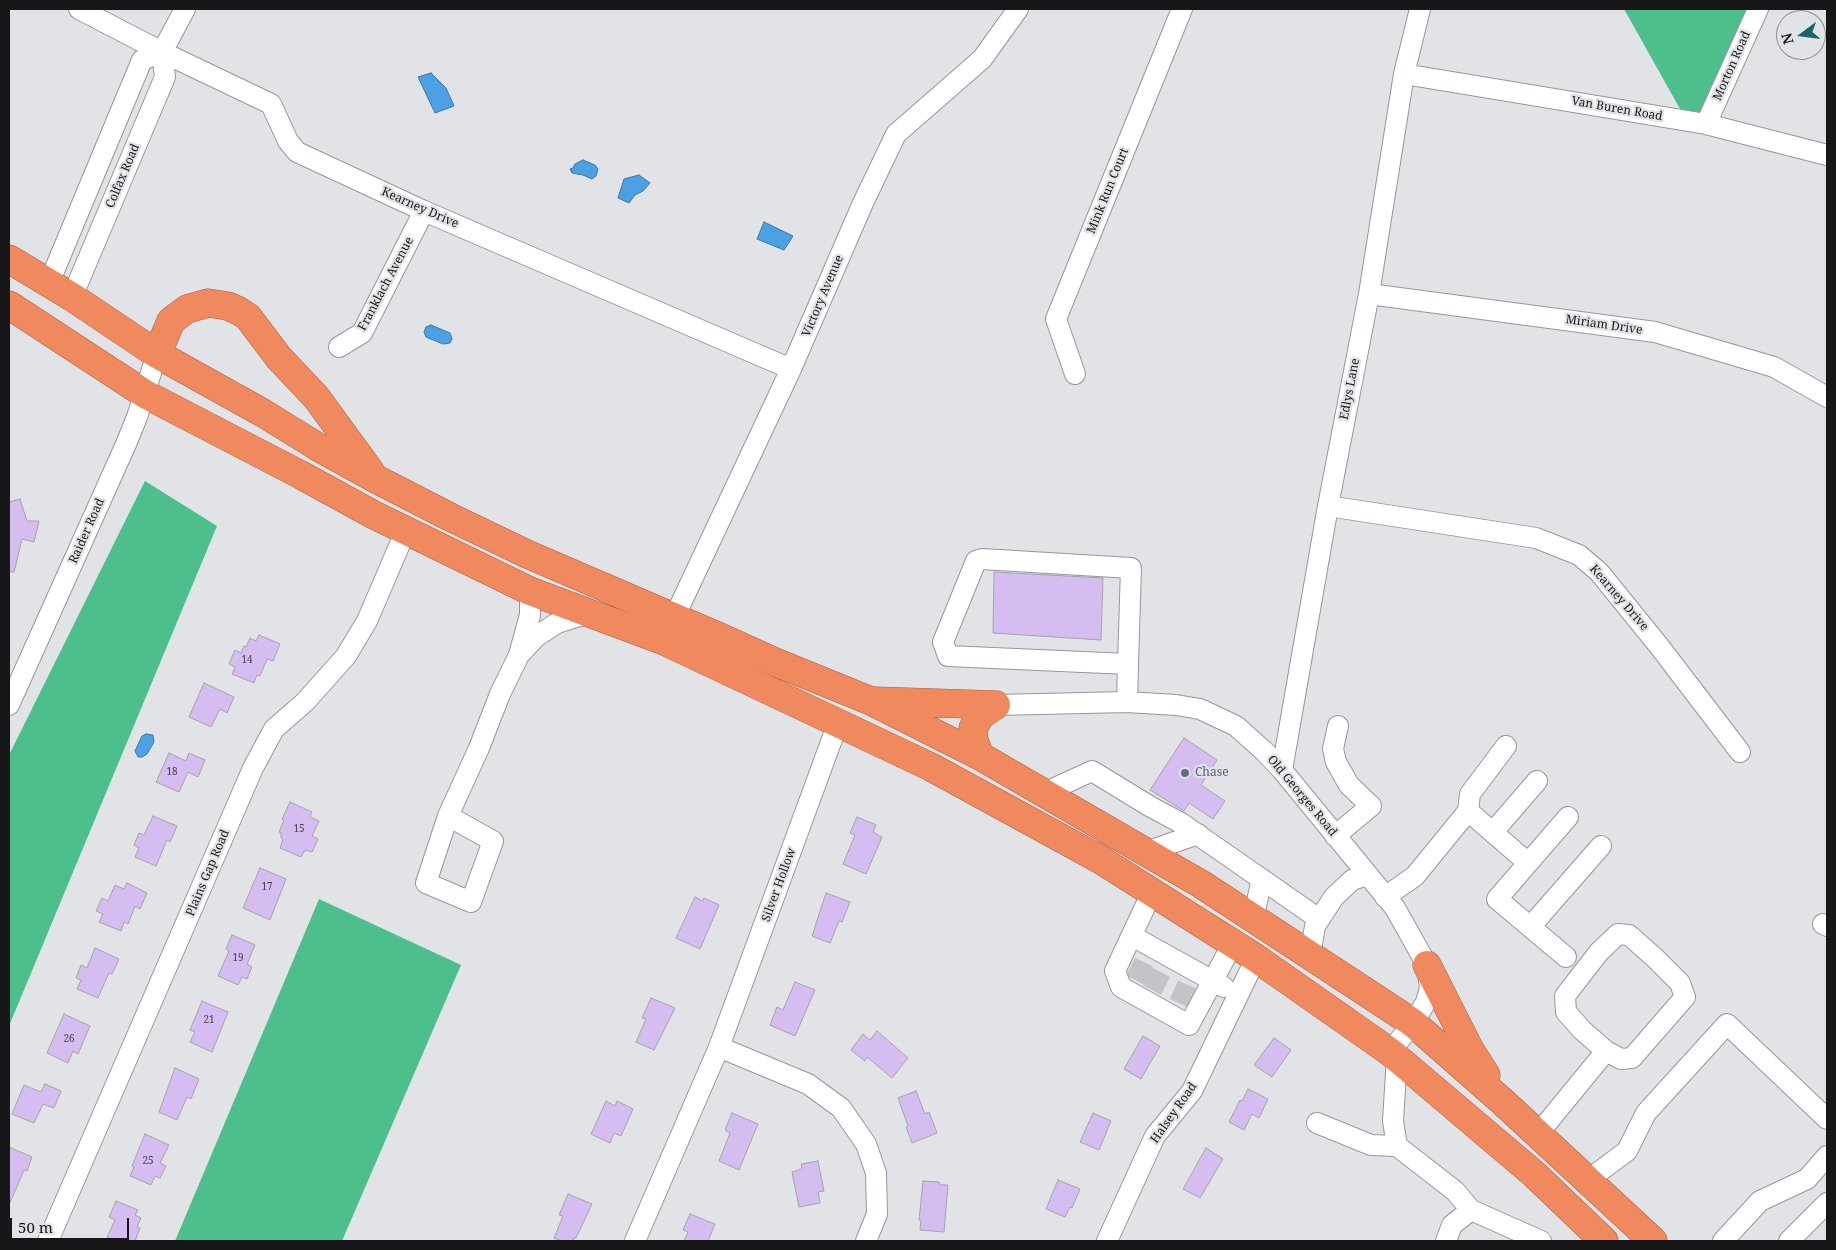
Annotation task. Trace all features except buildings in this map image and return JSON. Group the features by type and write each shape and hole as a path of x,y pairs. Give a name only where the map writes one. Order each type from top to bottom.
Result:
{"highway":[{"path":"9,259 157,354 263,413 318,447 527,554 838,723 931,767 1101,860 1256,958 1393,1054 1534,1174 1598,1240"},
{"path":"157,354 171,321 187,309 208,303 228,306 239,311 248,317 279,358 316,397 376,478"},
{"path":"9,305 145,394 406,530 530,591 588,613 669,630 870,701 980,756 1201,884 1413,1023 1504,1102 1654,1241"},
{"path":"870,701 996,705"},
{"path":"980,756 974,741 973,728 982,715 996,705"},
{"path":"1427,965 1470,1050 1504,1102"}],"street":[{"name":"Kearney Drive","path":"79,9 162,52 271,104 288,141 297,152 424,211 791,369"},
{"path":"49,283 142,60 162,52 185,9"},
{"name":"Victory Avenue","path":"669,630 791,369 863,203 896,134 982,59 1018,9"},
{"name":"Mink Run Court","path":"1075,374 1056,319 1182,9"},
{"name":"Edlys Lane","path":"1282,770 1328,506 1369,294 1404,74 1420,9"},
{"name":"Morton Road","path":"1706,124 1758,9"},
{"name":"Colfax Road","path":"72,298 165,77 162,52"},
{"name":"Van Buren Road","path":"1404,74 1706,124 1827,155"},
{"name":"Franklach Avenue","path":"339,348 362,333 424,211"},
{"name":"Miriam Drive","path":"1369,294 1655,332 1774,367 1827,398"},
{"name":"Raider Road","path":"9,705 126,444 145,394 157,354"},
{"name":"Kearney Drive","path":"1328,506 1536,538 1579,555 1599,572 1617,594 1665,653 1740,752"},
{"name":"Plains Gap Road","path":"48,1241 253,768 274,729 305,702 346,656 367,621 406,530"},
{"path":"1127,702 1131,568 976,561 943,642 948,656 1128,664"},
{"path":"448,816 479,748 500,694 519,655 530,615 530,591"},
{"path":"519,655 537,636 557,623 588,613"},
{"name":"Old Georges Road","path":"996,705 1127,702 1176,705 1200,709 1236,726 1282,770 1395,908 1427,965 1429,995 1393,1054"},
{"name":"Silver Hollow","path":"635,1241 719,1047 838,723"},
{"path":"1335,836 1371,806 1349,785 1336,762 1333,749 1338,726"},
{"path":"1385,897 1415,876 1468,811 1470,794 1506,746"},
{"path":"1044,793 1092,771 1150,807 1182,823 1319,919"},
{"path":"1493,832 1537,781"},
{"path":"1468,811 1527,862"},
{"path":"1566,958 1531,926 1497,899 1527,862 1568,817"},
{"path":"1146,852 1198,834"},
{"path":"1531,926 1601,846"},
{"path":"1310,956 1315,926 1334,897 1352,880 1367,875"},
{"path":"1253,918 1262,879"},
{"path":"1152,892 1115,971 1121,987 1141,991 1178,1010 1189,1025 1199,979 1232,943"},
{"path":"1618,934 1629,935 1680,983 1685,997 1632,1058 1621,1059 1606,1051 1582,1030 1566,1012 1565,996 1587,967 1618,934"},
{"path":"1132,936 1158,958 1199,979 1238,994"},
{"name":"Halsey Road","path":"1108,1241 1155,1136 1192,1092 1256,958"},
{"path":"1588,1180 1627,1152 1646,1113 1727,1024 1827,1119"},
{"path":"719,1047 808,1084 841,1108 866,1144 876,1173 877,1214 866,1241"},
{"path":"1538,1134 1606,1051"},
{"path":"1393,1054 1393,1121 1397,1146"},
{"path":"1317,1122 1371,1145 1397,1146 1455,1191 1471,1210 1541,1241"},
{"path":"1723,1241 1760,1200 1807,1179 1827,1156"},
{"path":"1789,1241 1826,1207"},
{"path":"1446,1241 1452,1224 1471,1210"}],"green space":[{"path":"1624,9 1761,9 1709,120 1684,116"},
{"path":"145,481 217,526 9,1026 9,755"},
{"path":"319,899 461,965 342,1241 175,1241"}],"water":[{"path":"431,73 446,88 454,106 435,113 418,77"},
{"path":"583,160 595,165 598,169 596,176 592,179 572,173 570,169"},
{"path":"639,175 650,183 643,191 635,195 629,203 618,198 624,179"},
{"path":"764,222 793,236 784,250 757,239"},
{"path":"431,325 450,333 452,339 450,343 443,344 426,337 424,332 426,327"},
{"path":"146,734 153,735 154,742 147,754 138,757 135,751 142,736"}],"tunnel":[{"path":"1135,980 1145,960"},
{"path":"1152,990 1163,969"},
{"path":"1179,1003 1188,983"}],"place":[{"name":"Chase","path":"1185,773"}]}
